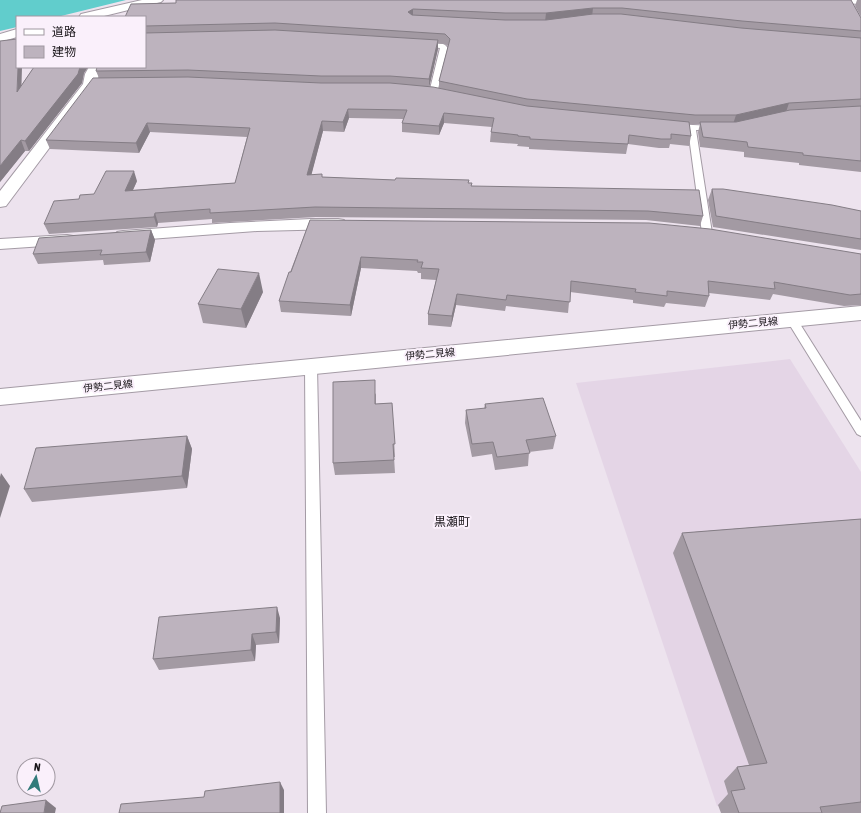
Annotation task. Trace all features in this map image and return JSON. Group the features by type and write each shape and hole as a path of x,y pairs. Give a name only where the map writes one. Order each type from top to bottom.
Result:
{"street":[{"path":"110,0 119,13"},
{"path":"93,16 119,13 157,0"},
{"path":"0,38 16,33"},
{"path":"0,202 94,84 92,74 95,68"},
{"path":"109,237 293,224 356,224"},
{"path":"0,244 80,239"},
{"name":"伊勢二見線","path":"0,397 861,313"}],"lane":[{"path":"817,0 849,3 861,2"},
{"path":"414,44 443,46 444,48 433,93"},
{"path":"668,126 726,128"},
{"path":"692,128 707,233"},
{"path":"792,319 861,431"},
{"path":"311,366 318,813"}],"shaded area":[{"path":"790,359 861,472 861,784 717,806 576,383"}],"water":[{"path":"0,0 126,0 61,16 16,16 16,27 0,31"}],"building":[{"path":"176,0 851,0 861,18 861,31 742,21 622,8 593,8 546,13 505,13 413,9 408,12 412,15 505,20 546,20 593,14 621,14 741,28 861,38 861,99 789,103 736,115 695,115 527,99 439,81 450,39 445,34 275,23 146,26 146,16 125,16 131,4 176,3"},
{"path":"275,30 438,40 429,79 390,76 321,76 188,70 96,71 97,68 146,68 146,33"},
{"path":"16,39 16,68 18,68 17,92 33,68 80,68 78,74 25,141 21,140 0,166 0,41"},
{"path":"188,77 321,83 390,83 433,87 527,106 689,122 691,136 671,134 671,139 661,139 629,135 628,144 530,139 530,137 491,132 494,118 444,113 439,126 402,123 407,110 348,109 343,122 322,121 307,175 322,174 322,177 395,180 396,178 469,180 468,183 472,183 471,186 699,190 703,216 648,211 315,207 210,213 210,209 155,213 154,217 44,224 54,201 79,199 80,195 94,194 106,171 134,171 125,191 235,183 250,128 147,123 136,143 46,140 93,78"},
{"path":"861,106 861,161 748,147 747,142 703,137 700,122 736,122 790,110"},
{"path":"712,189 723,189 832,205 861,211 861,239 716,216"},
{"path":"310,220 649,223 710,229 861,254 861,294 850,295 774,282 775,289 708,281 709,296 667,291 667,296 635,292 636,289 571,281 570,302 507,295 506,300 457,294 452,316 428,314 439,269 421,268 423,262 417,262 418,260 361,257 350,305 279,301"},
{"path":"151,230 146,252 100,255 102,250 33,254 39,238"},
{"path":"218,269 259,273 241,309 198,304"},
{"path":"375,380 375,404 392,403 395,444 393,444 394,460 333,463 333,382"},
{"path":"543,398 556,436 526,440 530,453 497,457 493,442 472,444 466,410 486,408 485,404"},
{"path":"187,436 182,476 24,489 36,448"},
{"path":"861,519 861,802 820,807 822,813 739,813 731,791 745,789 737,767 767,763 682,533"},
{"path":"277,607 276,632 252,634 251,650 153,659 159,617"},
{"path":"280,782 280,813 119,813 121,804 204,797 205,791"},
{"path":"46,800 44,813 0,813 2,806"}],"district":[{"name":"黒瀬町","path":"452,522"}]}
